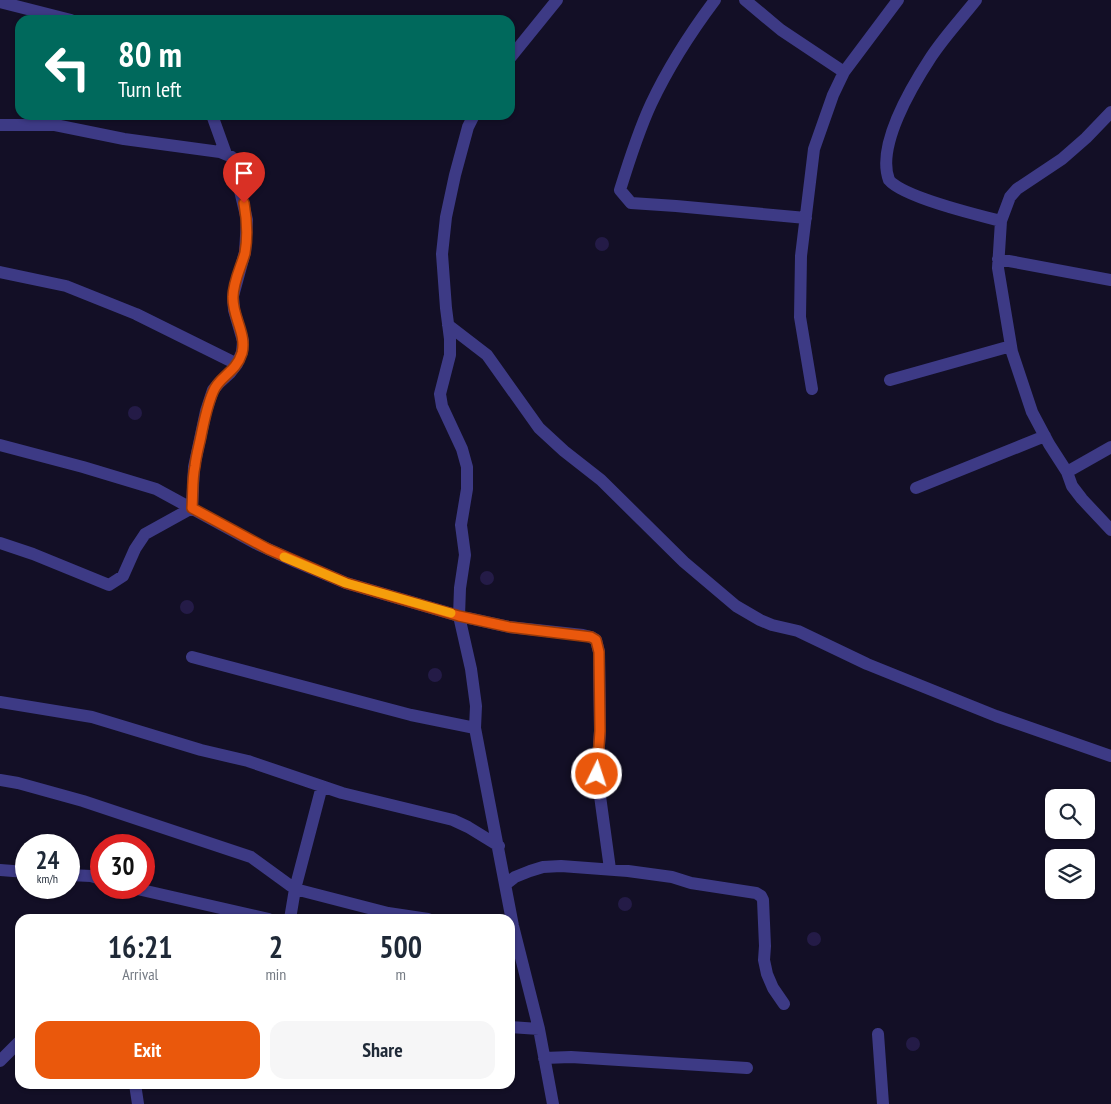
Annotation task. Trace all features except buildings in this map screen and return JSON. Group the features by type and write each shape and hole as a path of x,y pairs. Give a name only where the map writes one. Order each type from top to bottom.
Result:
{"street":[{"path":"515,52 557,0"},
{"path":"715,0 667,73 650,105 620,190 631,204 676,206 806,218"},
{"path":"745,0 781,30 844,72"},
{"path":"812,389 800,317 801,256 814,149 833,94 844,72 898,0"},
{"path":"976,0 931,56 903,104 893,130 885,164 889,180 903,190 944,206 1001,221"},
{"path":"0,2 51,15"},
{"path":"1111,112 1062,159 1017,189 1010,197 1001,221 998,259 1002,300 1011,346 1032,412 1067,472 1072,486 1111,530"},
{"path":"214,120 226,154"},
{"path":"471,120 455,175 446,217 442,254 450,355 440,394 442,406 462,449 467,467 467,489 461,525 465,555 460,588 459,616 472,669 476,706 475,728 499,846 510,914"},
{"path":"0,125 54,125 124,140 226,154 234,161 247,220 245,252 233,296 234,310 243,341 242,352 237,364 213,390 206,411 194,467 192,508"},
{"path":"998,259 1111,280"},
{"path":"0,272 66,286 136,314 237,364"},
{"path":"448,325 487,355 540,428 564,451 601,480 684,562 736,606 760,620 798,631 867,664 996,716 1111,756"},
{"path":"890,380 1011,346"},
{"path":"916,488 1045,436"},
{"path":"0,445 83,466 156,489 263,546 338,579 459,616 509,627 591,637 596,640 599,652 600,731 597,774 610,870"},
{"path":"1067,472 1111,447"},
{"path":"0,543 33,554 109,585 123,576 135,549 145,534 192,508"},
{"path":"192,657 411,715 475,728"},
{"path":"0,702 92,717 201,750 248,761 342,793 453,820 499,846"},
{"path":"0,780 18,783 83,801 251,857 296,889 394,914"},
{"path":"291,914 322,786"},
{"path":"506,884 515,877 543,867 561,866 672,877 691,884 750,892 761,896 763,900 764,960 773,988 784,1004"},
{"path":"0,870 15,871"},
{"path":"155,893 246,914"},
{"path":"515,937 539,1029 553,1104"},
{"path":"515,1027 539,1029"},
{"path":"878,1034 883,1104"},
{"path":"0,1061 15,1046"},
{"path":"544,1058 571,1057 747,1068"},
{"path":"136,1089 138,1104"}],"slow traffic":[{"path":"284,557 346,583 451,613"}],"route":[{"path":"244,203 247,236 245,252 233,296 234,310 243,341 242,352 237,364 213,390 206,411 194,467 192,508 268,549 346,583 476,620 509,627 591,637 596,640 599,652 600,731 597,774"}]}
